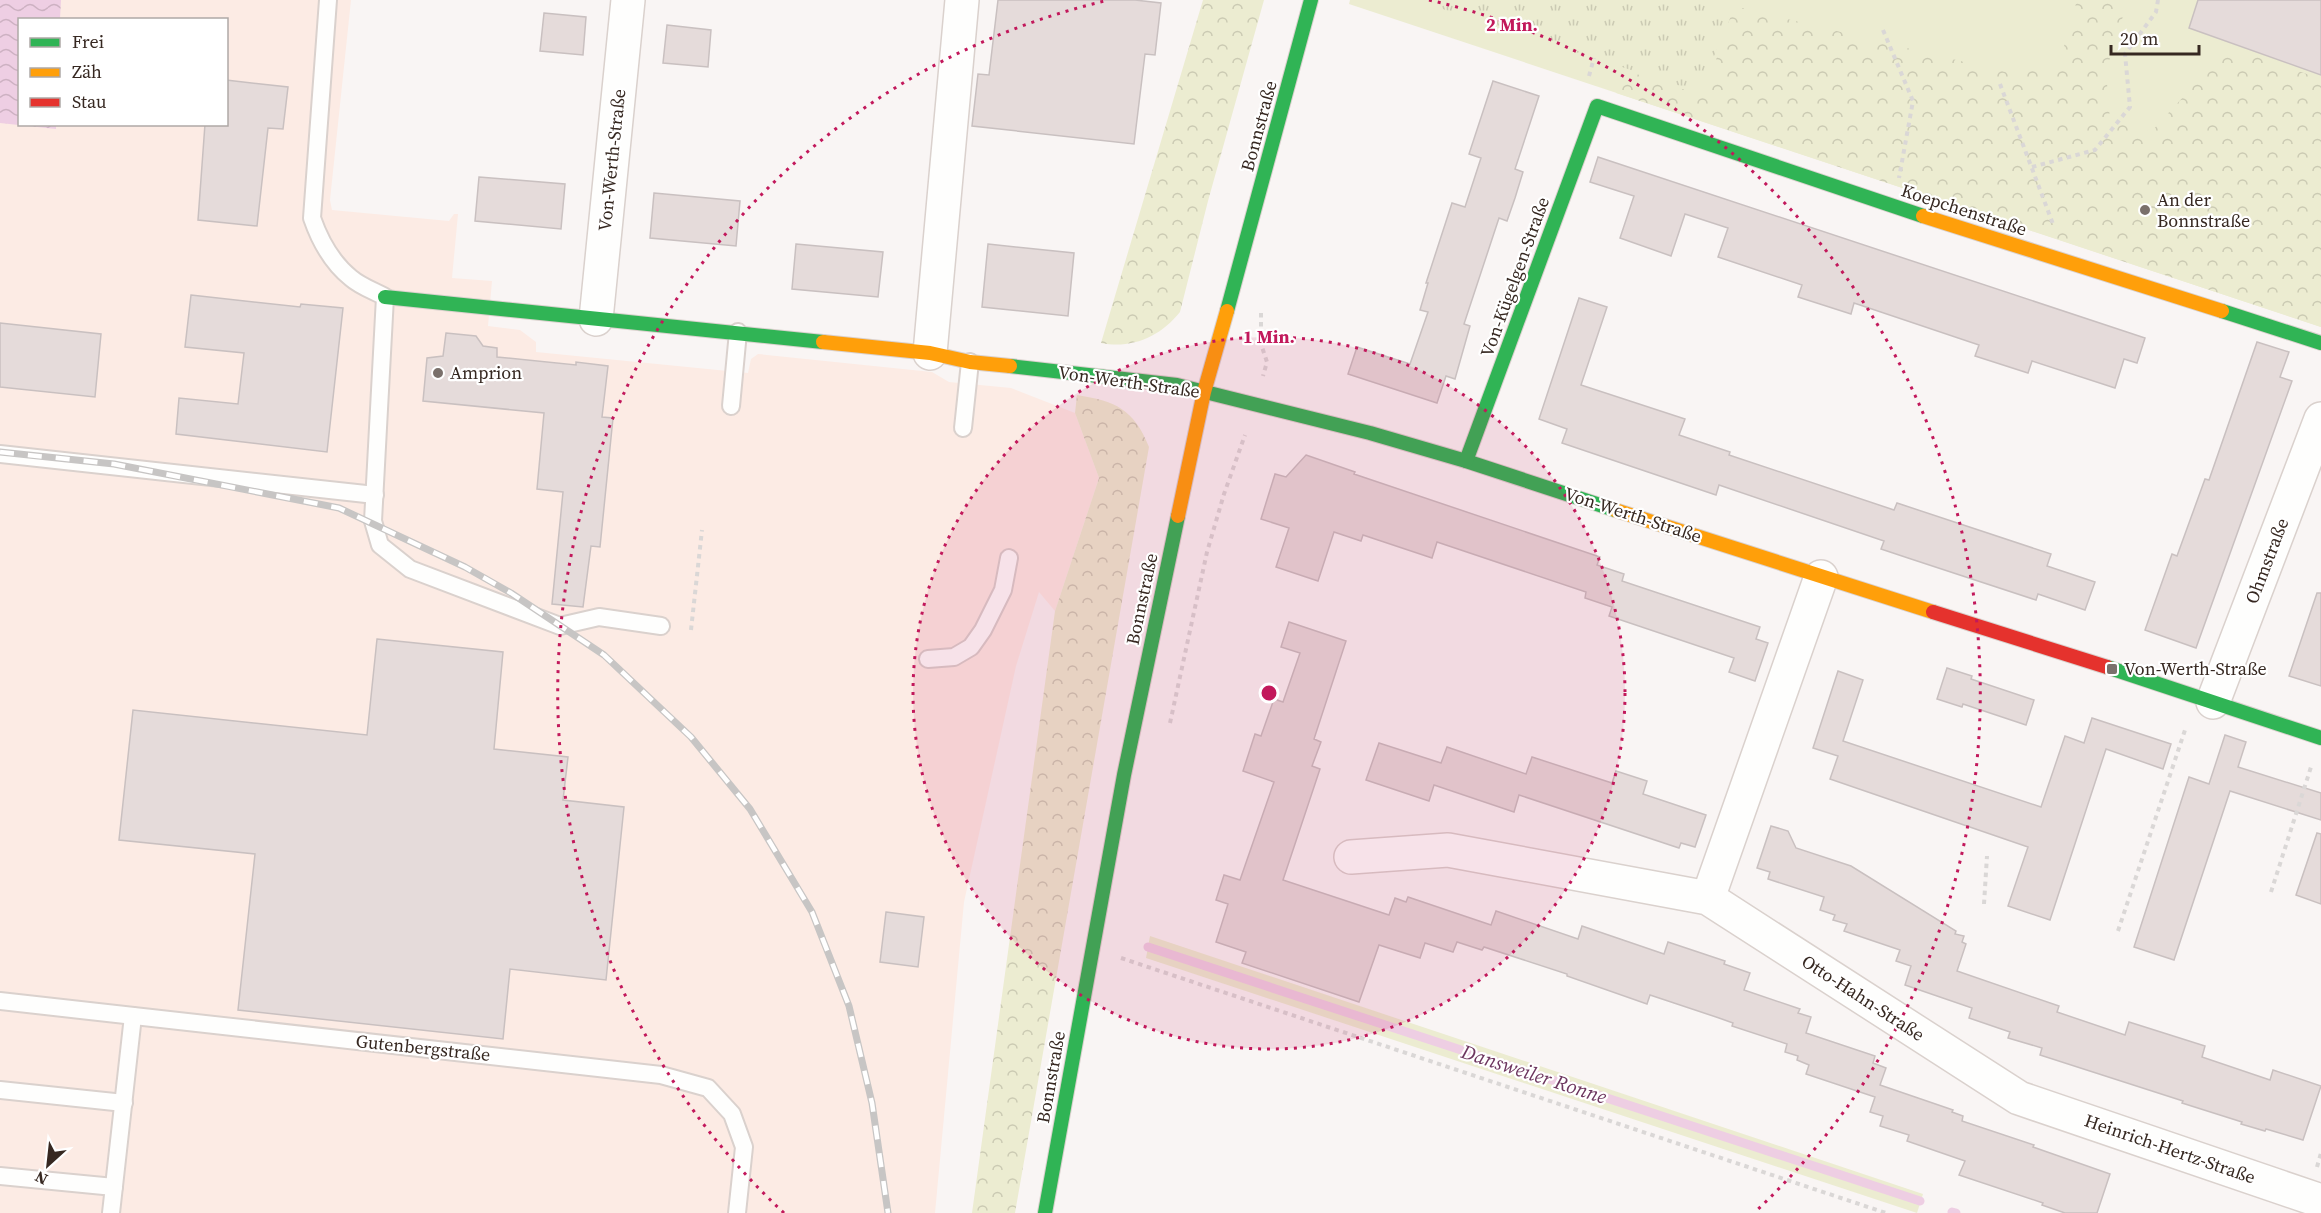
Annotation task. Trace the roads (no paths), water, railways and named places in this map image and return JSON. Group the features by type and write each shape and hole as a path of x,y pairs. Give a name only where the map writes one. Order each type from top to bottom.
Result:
{"street":[{"name":"Von-Werth-Straße","path":"596,319 628,0"},
{"path":"930,353 962,0"},
{"name":"Bonnstraße","path":"1045,1213 1124,775 1204,392 1311,0"},
{"name":"Koepchenstraße","path":"1597,106 1894,207 2321,343"},
{"name":"Von-Kügelgen-Straße","path":"1466,461 1597,106"},
{"name":"Von-Werth-Straße","path":"385,297 930,353 970,362 1177,385 1370,433 1466,461 2321,739"},
{"name":"Ohmstraße","path":"2204,700 2321,419"},
{"path":"1708,898 1821,577"},
{"name":"Otto-Hahn-Straße","path":"1351,857 1448,850 1708,898 2019,1098"},
{"name":"Heinrich-Hertz-Straße","path":"2019,1098 2321,1201"}],"lane":[{"path":"328,0 312,218 319,240 351,279 385,297 373,521 380,545 410,569 561,626 599,617 661,626"},
{"path":"731,406 738,332"},
{"path":"963,428 970,362"},
{"path":"0,454 375,495"},
{"path":"928,659 954,657 971,647 983,630 1003,590 1009,558"},
{"name":"Gutenbergstraße","path":"0,1001 661,1075 708,1088 732,1114 744,1146 737,1213"},
{"path":"111,1213 133,1016"},
{"path":"0,1090 124,1103"},
{"path":"0,1176 114,1187"}],"water":[{"path":"0,0 61,0 60,18 18,18 18,125 0,123"},
{"path":"28,126 56,126 56,129"}],"waterway":[{"name":"Dansweiler Ronne","path":"1148,947 1920,1201"},
{"name":"Dansweiler Ronne","path":"1952,1212 1956,1213"}],"railway":[{"path":"0,452 114,464 339,508 465,567 511,593 604,655 691,737 750,809 812,912 849,1006 872,1103 888,1213"}],"place":[{"name":"An der Bonnstraße","path":"2145,210"},
{"name":"Amprion","path":"438,373"},
{"name":"Von-Werth-Straße","path":"2112,669"}]}
